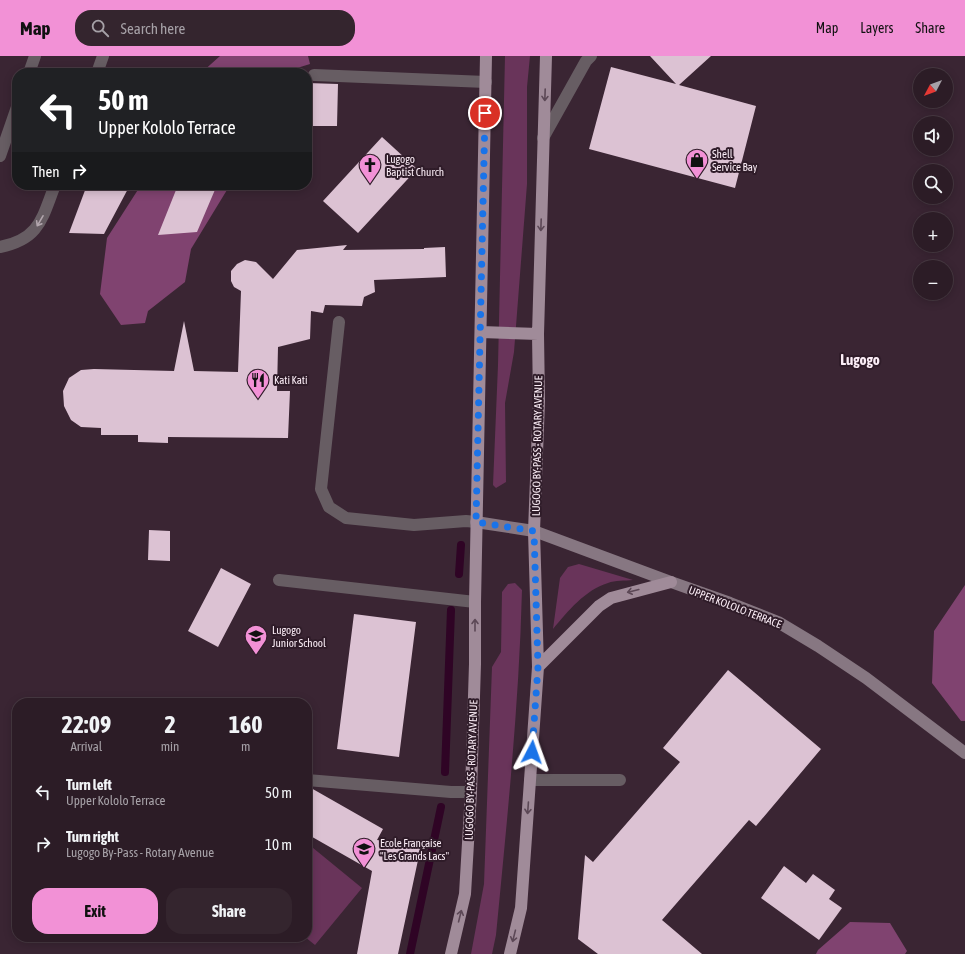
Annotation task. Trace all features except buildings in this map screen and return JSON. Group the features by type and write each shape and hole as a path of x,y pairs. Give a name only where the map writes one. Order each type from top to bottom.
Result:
{"main road":[{"name":"LUGOGO BY-PASS - ROTARY AVENUE","path":"451,954 465,894 471,792 475,664 476,522 486,56"},
{"name":"LUGOGO BY-PASS - ROTARY AVENUE","path":"510,954 521,908 538,667 534,531 539,401 538,334 546,56"},
{"path":"481,332 538,334"},
{"name":"UPPER KOLOLO TERRACE","path":"476,522 534,531 778,622 818,646 866,678 965,753"},
{"path":"538,667 599,606 611,598 671,582"}],"lane":[{"path":"31,68 35,56"},
{"path":"99,68 103,56"},
{"path":"543,138 586,61 591,56"},
{"path":"314,75 486,82"},
{"path":"0,156 12,121"},
{"path":"0,247 27,237 41,223 53,190"},
{"path":"339,322 321,489 329,507 346,518 354,519 414,525 466,521 476,522"},
{"path":"279,580 475,602"},
{"path":"312,780 451,792 471,792"},
{"path":"530,780 620,780"}],"shaded area":[{"path":"220,56 308,56 310,64 297,68 207,68"},
{"path":"505,56 530,56 527,87 527,184 514,352 505,403 506,482 496,488 493,485 498,365"},
{"path":"138,190 227,190 191,249 185,282 148,311 145,323 121,325 100,294 107,238"},
{"path":"579,564 633,580 611,582 600,586 584,596 553,629 560,578 568,567"},
{"path":"515,583 522,590 518,677 512,763 496,935 492,954 471,954 484,884 492,667 501,652 502,592 508,584"},
{"path":"965,585 965,721 961,721 932,683 934,631"},
{"path":"312,847 362,888 315,945 311,942"},
{"path":"850,922 890,923 907,951 905,954 816,954 818,950"}],"waterway":[{"path":"459,574 461,545"},
{"path":"445,772 451,610"},
{"path":"410,954 441,807"}],"place":[{"name":"Shell Service Bay","path":"697,180"},
{"name":"Lugogo Baptist Church","path":"370,184"},
{"name":"Kati Kati","path":"258,400"},
{"name":"Lugogo Junior School","path":"256,656"},
{"name":"Ecole Française \"Les Grands Lacs\"","path":"364,868"}],"district":[{"name":"Lugogo","path":"860,359"}],"route":[{"path":"485,113 478,486 476,522 534,531 538,667 532,752"}]}
